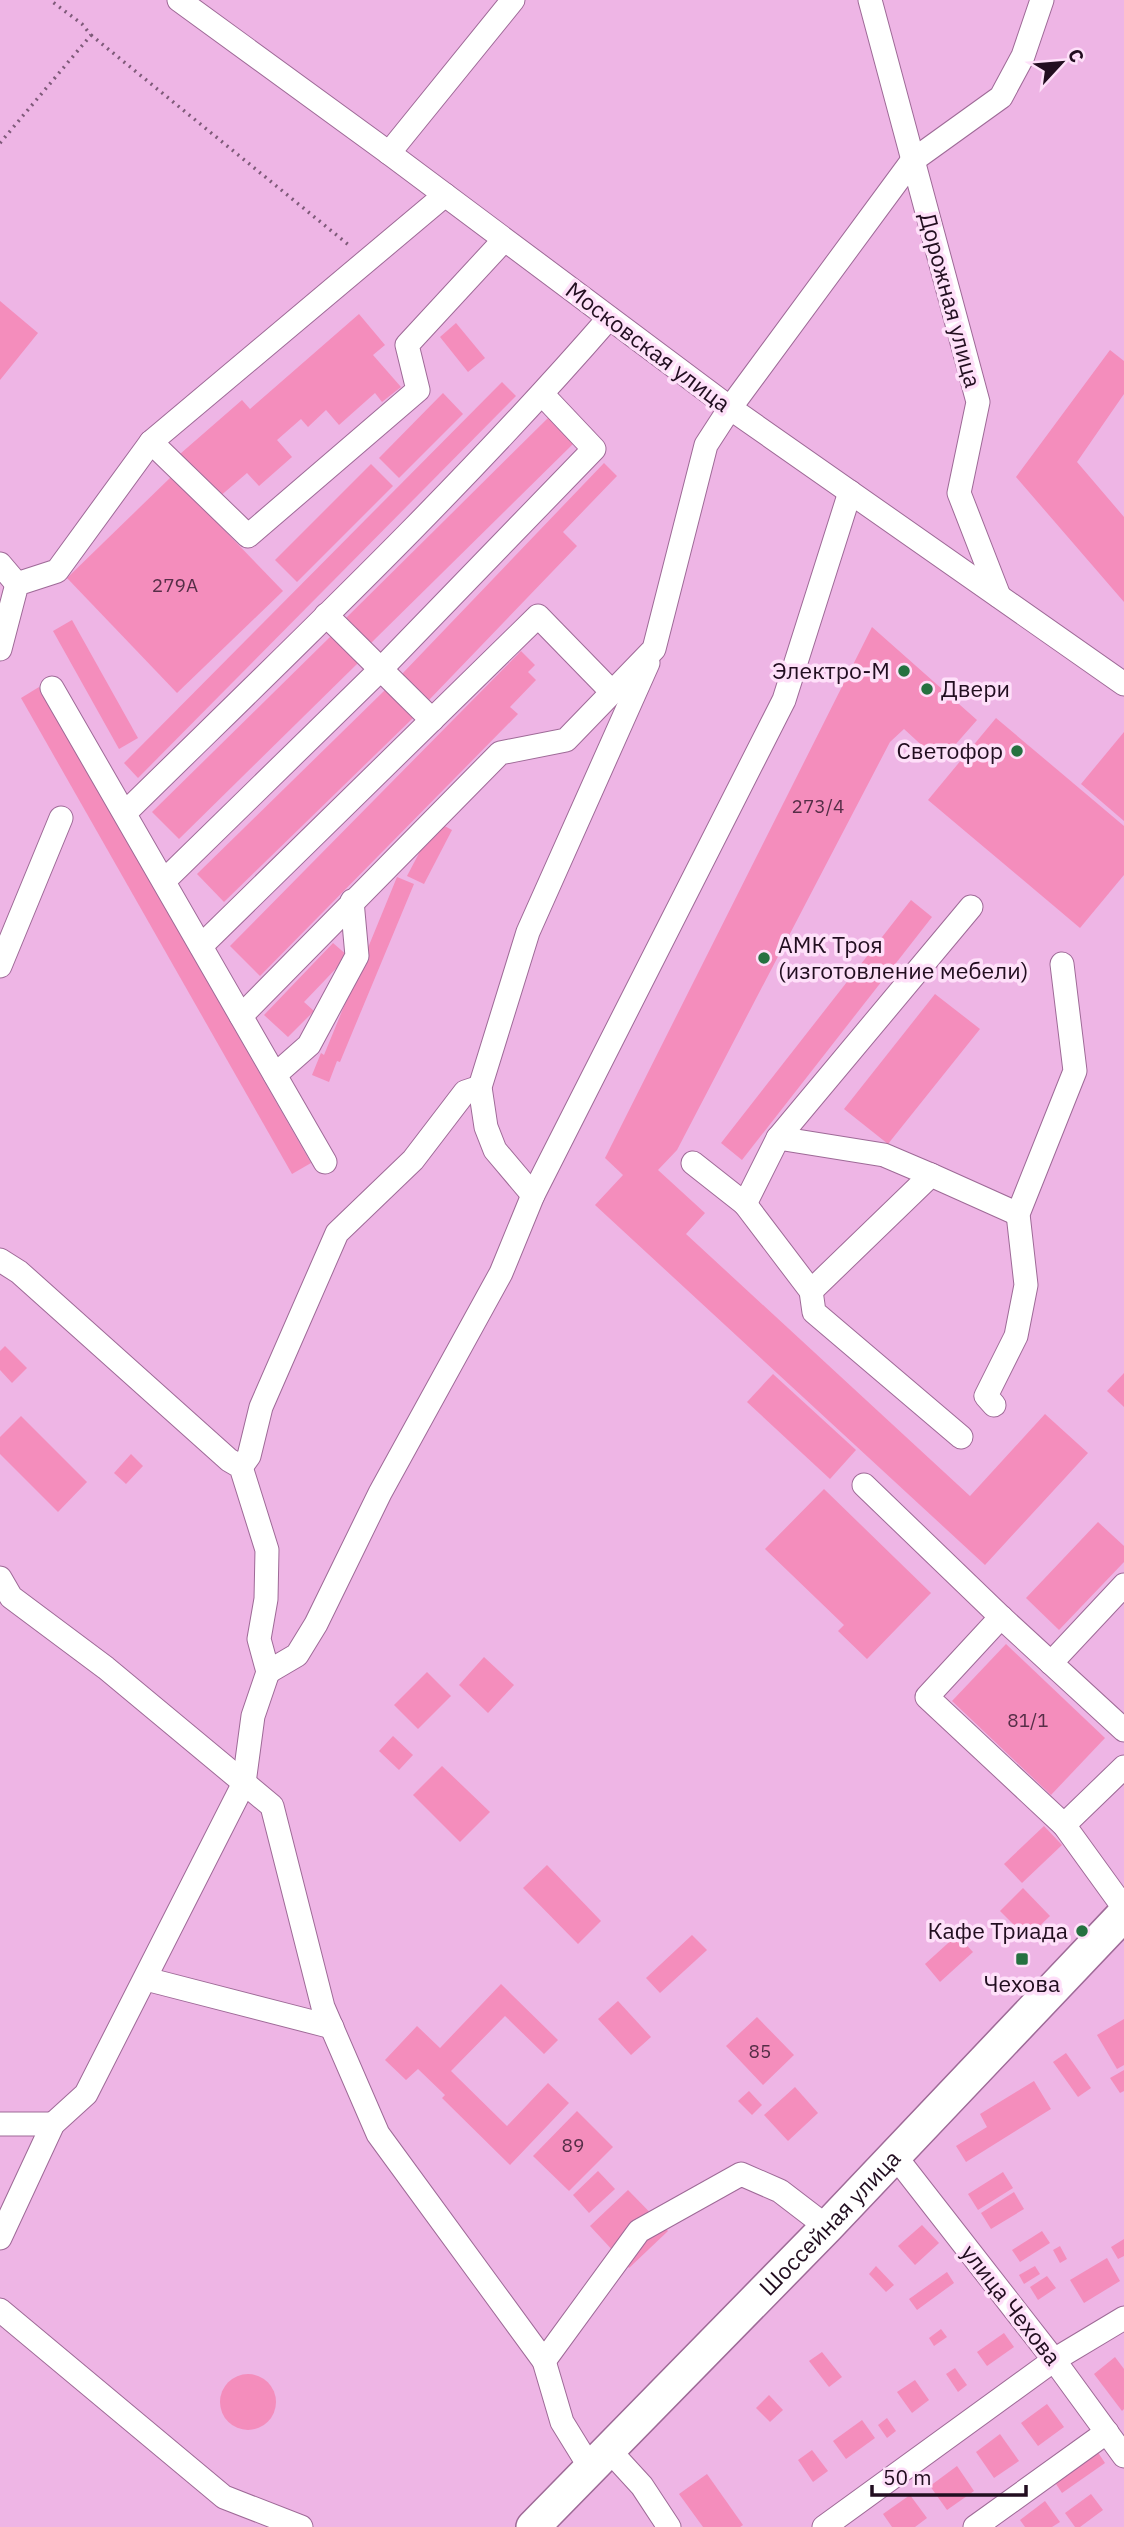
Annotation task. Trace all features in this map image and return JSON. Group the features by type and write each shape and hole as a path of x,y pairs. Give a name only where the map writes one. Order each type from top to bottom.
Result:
{"highway":[{"name":"Шоссейная улица","path":"533,2527 827,2227 1124,1914"}],"street":[{"name":"Московская улица","path":"179,0 730,408 1124,684"},
{"path":"388,153 513,0"},
{"name":"Дорожная улица","path":"870,0 978,402 959,493 999,596"},
{"path":"533,1195 495,1150 486,1127 480,1087 528,932 654,649 706,445 730,408 912,161 1001,97 1023,56 1042,0"},
{"path":"17,584 57,571 151,442 445,195"},
{"path":"151,442 247,536 418,390 407,345 504,240"},
{"path":"125,813 326,615 542,394 609,318"},
{"path":"164,881 382,668 594,449 542,394"},
{"path":"268,1672 297,1655 316,1624 380,1493 501,1273 533,1195 784,700 850,492"},
{"path":"0,564 17,584"},
{"path":"0,649 17,584"},
{"path":"326,615 432,720"},
{"path":"201,946 538,615 612,692"},
{"path":"241,1016 500,753 566,740 654,649"},
{"path":"52,688 325,1162"},
{"path":"0,967 61,818"},
{"path":"275,1076 309,1045 357,956 352,901"},
{"path":"745,1204 778,1138 971,907"},
{"path":"995,1405 986,1396 1016,1336 1026,1285 1017,1214 1074,1071 1062,964"},
{"path":"241,1467 249,1455 261,1407 337,1233 413,1160 465,1093 480,1087"},
{"path":"778,1138 884,1155 1017,1214"},
{"path":"693,1163 745,1204 810,1291 814,1312 961,1437"},
{"path":"810,1291 931,1175"},
{"path":"0,1260 19,1272 229,1460 241,1467 267,1550 266,1599 259,1639 268,1672 253,1716 244,1783 86,2094 53,2124 0,2238"},
{"path":"864,1485 1001,1617 1124,1730"},
{"path":"0,1578 11,1597 106,1668 272,1806 323,2007 378,2134 544,2361 562,2421 600,2460 642,2486 669,2527"},
{"path":"1051,1663 1124,1585"},
{"path":"1001,1617 927,1697 1064,1825 1124,1908"},
{"path":"1064,1825 1124,1767"},
{"path":"146,1979 332,2028"},
{"path":"0,2124 53,2124"},
{"name":"улица Чехова","path":"895,2156 1054,2360 1124,2456"},
{"path":"544,2361 639,2231 740,2174 780,2191 827,2227"},
{"path":"0,2309 224,2497 301,2527"},
{"path":"824,2527 1054,2360 1124,2318"},
{"path":"975,2527 1107,2432"}],"path":[{"path":"50,0 368,260"},
{"path":"0,143 91,35"}],"building":[{"path":"0,301 38,333 0,380"},
{"path":"359,314 385,345 373,355 401,387 382,402 375,393 339,425 326,410 308,427 301,419 277,440 292,457 259,486 247,473 218,498 180,454 242,400 250,409"},
{"path":"456,323 485,358 468,372 440,337"},
{"path":"1110,350 1124,361 1124,394 1077,462 1124,517 1124,602 1016,477"},
{"path":"502,382 516,396 138,778 124,763"},
{"path":"443,393 463,414 399,478 379,458"},
{"path":"549,417 575,442 370,644 345,619"},
{"path":"604,463 617,476 563,532 577,546 429,700 402,674"},
{"path":"371,464 393,486 297,582 275,560"},
{"path":"172,476 283,591 177,693 67,578"},
{"path":"72,620 138,738 119,749 53,631"},
{"path":"872,627 977,720 940,762 904,729 890,742 677,1150 658,1170 705,1213 686,1234 970,1496 1045,1414 1088,1453 985,1565 595,1205 623,1175 605,1158"},
{"path":"331,636 358,663 179,839 152,812"},
{"path":"521,651 535,665 528,672 536,680 510,707 518,714 260,976 230,946"},
{"path":"39,687 311,1163 292,1174 21,698"},
{"path":"385,690 413,718 224,902 197,874"},
{"path":"996,718 1124,826 1124,875 1080,928 928,800"},
{"path":"1124,732 1124,821 1081,784"},
{"path":"439,823 452,830 424,884 407,876 427,838"},
{"path":"397,877 414,884 340,1062 337,1061 329,1082 312,1075 321,1053 324,1055"},
{"path":"911,900 932,917 742,1160 721,1143"},
{"path":"333,943 348,956 304,1002 314,1011 288,1037 264,1015"},
{"path":"935,994 980,1029 888,1144 844,1109"},
{"path":"5,1346 27,1368 12,1383 0,1370 0,1351"},
{"path":"1124,1373 1124,1407 1107,1391"},
{"path":"773,1374 856,1450 830,1479 747,1402"},
{"path":"21,1416 87,1482 58,1512 0,1454 0,1437"},
{"path":"131,1454 143,1466 126,1484 114,1473"},
{"path":"824,1489 931,1593 867,1659 838,1631 844,1625 765,1549"},
{"path":"1098,1522 1124,1546 1124,1562 1059,1630 1026,1598"},
{"path":"1006,1644 1105,1738 1051,1795 952,1701"},
{"path":"484,1657 514,1685 488,1713 459,1685"},
{"path":"427,1672 451,1696 418,1729 394,1705"},
{"path":"393,1736 413,1755 399,1770 379,1751"},
{"path":"442,1766 490,1812 460,1842 413,1795"},
{"path":"1044,1826 1062,1845 1022,1883 1004,1864"},
{"path":"547,1865 601,1921 578,1944 523,1888"},
{"path":"1023,1888 1050,1916 1027,1938 1000,1911"},
{"path":"692,1935 707,1950 660,1993 646,1978"},
{"path":"957,1935 973,1952 940,1982 925,1964"},
{"path":"501,1984 558,2040 544,2054 505,2016 451,2071 507,2126 548,2083 569,2103 510,2165 442,2098 445,2095 418,2069 406,2080 385,2060 417,2026 440,2048"},
{"path":"618,2001 651,2037 631,2055 598,2019"},
{"path":"757,2017 794,2055 763,2085 726,2046"},
{"path":"1124,2019 1124,2065 1117,2069 1097,2035"},
{"path":"1066,2053 1091,2088 1078,2097 1053,2062"},
{"path":"1124,2070 1124,2091 1120,2093 1110,2078"},
{"path":"1034,2081 1051,2109 966,2162 956,2146 987,2127 980,2114"},
{"path":"795,2087 818,2113 788,2141 764,2115"},
{"path":"749,2091 762,2105 752,2115 738,2101"},
{"path":"577,2111 613,2147 569,2191 533,2156"},
{"path":"598,2171 615,2189 589,2213 573,2195"},
{"path":"1003,2172 1013,2188 978,2210 968,2194"},
{"path":"628,2190 668,2231 629,2268 590,2226"},
{"path":"1014,2192 1024,2209 991,2229 981,2213"},
{"path":"922,2225 939,2243 915,2265 898,2246"},
{"path":"1042,2231 1050,2243 1020,2262 1012,2250"},
{"path":"1124,2239 1124,2256 1118,2259 1111,2247"},
{"path":"1060,2246 1067,2259 1060,2263 1053,2250"},
{"path":"1107,2258 1120,2281 1084,2303 1070,2280"},
{"path":"876,2266 894,2285 886,2292 869,2274"},
{"path":"1035,2266 1040,2274 1024,2284 1019,2275"},
{"path":"947,2272 954,2283 917,2310 909,2299"},
{"path":"1047,2276 1056,2288 1038,2300 1030,2287"},
{"path":"941,2329 947,2337 934,2346 929,2338"},
{"path":"1004,2333 1014,2347 987,2366 977,2352"},
{"path":"822,2352 842,2377 829,2387 809,2361"},
{"path":"1115,2357 1124,2369 1122,2411 1094,2374"},
{"path":"955,2368 967,2385 958,2392 946,2374"},
{"path":"248,2374 263,2379 271,2387 276,2402 271,2417 263,2425 248,2430 233,2425 225,2417 220,2402 225,2387 233,2379"},
{"path":"915,2380 929,2400 912,2413 897,2392"},
{"path":"769,2395 783,2410 770,2422 756,2408"},
{"path":"1047,2404 1064,2427 1038,2446 1021,2423"},
{"path":"887,2418 896,2431 887,2438 878,2425"},
{"path":"862,2420 875,2438 846,2459 833,2441"},
{"path":"1000,2434 1019,2461 994,2478 976,2452"},
{"path":"1093,2445 1105,2463 1062,2493 1050,2475"},
{"path":"812,2450 828,2471 813,2482 798,2460"},
{"path":"957,2466 974,2491 947,2510 930,2486"},
{"path":"707,2474 743,2525 740,2527 703,2527 679,2494"},
{"path":"1091,2494 1103,2510 1080,2527 1075,2527 1065,2513"},
{"path":"910,2495 927,2518 915,2527 892,2527 883,2514"},
{"path":"1045,2501 1060,2522 1052,2527 1025,2527 1020,2520"}],"place":[{"name":"Электро-М","path":"904,671"},
{"name":"Двери","path":"927,689"},
{"name":"Светофор","path":"1017,751"},
{"name":"АМК Троя (изготовление мебели)","path":"764,958"},
{"name":"Кафе Триада","path":"1082,1931"},
{"name":"Чехова","path":"1022,1959"}]}
